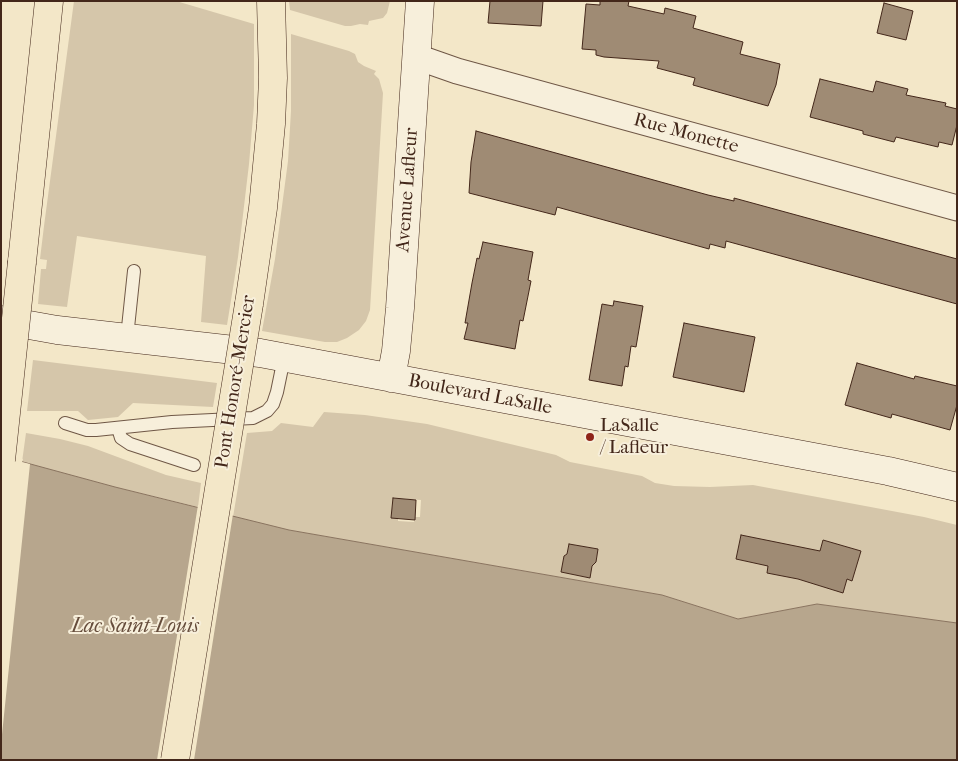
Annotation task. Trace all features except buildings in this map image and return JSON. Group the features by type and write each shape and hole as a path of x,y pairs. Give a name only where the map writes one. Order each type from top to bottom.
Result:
{"highway":[{"path":"1,460 49,1"},
{"name":"Pont Honoré-Mercier","path":"175,760 262,216 271,124 273,78 272,12"}],"main road":[{"name":"Avenue Lafleur","path":"391,378 400,308 420,1"},
{"name":"Boulevard LaSalle","path":"1,320 57,330 127,337 284,358 888,471 957,487"}],"street":[{"name":"Rue Monette","path":"416,56 457,71 957,208"}],"lane":[{"path":"127,337 134,271"},
{"path":"65,423 87,430 172,422 242,419 260,416 274,402 284,358"},
{"path":"118,428 121,438 130,444 194,465"}],"shaded area":[{"path":"74,1 176,1 254,24 254,105 249,164 238,257 227,325 201,322 206,256 77,236 67,307 38,304 41,269 46,269 47,260 40,259"},
{"path":"289,1 390,1 387,13 383,18 369,21 368,25 345,26 290,10"},
{"path":"291,34 355,54 358,62 376,71 374,74 379,79 383,93 370,310 366,321 359,330 337,342 325,342 262,331 275,259 288,161 291,111"},
{"path":"33,360 217,383 213,407 133,403 118,417 88,420 78,411 27,411"},
{"path":"324,412 365,415 427,424 556,455 570,462 642,476 655,483 674,486 710,487 753,485 924,517 957,525 957,623 817,604 738,619 662,595 289,530 233,517 247,433 272,431 281,423 313,427","holes":["393,498 421,500 420,517 415,517 414,522 398,521 398,518 391,518","741,535 807,549 803,568 797,567 795,578 767,573 769,563 756,561 755,563 736,559","823,540 861,551 852,580 847,579 843,592 817,585 821,572 814,570","569,544 598,549 596,562 592,566 590,578 561,572 564,556 567,554"]},
{"path":"26,433 88,446 166,475 201,483 198,507 22,462"}],"water":[{"name":"Lac Saint-Louis","path":"1,456 115,487 289,530 662,595 738,619 817,604 957,623 957,760 1,760"}],"pier":[{"path":"1,454 23,459 22,462 30,464 1,744"},
{"path":"198,505 233,514 194,760 157,760"}],"place":[{"name":"LaSalle / Lafleur","path":"590,437"}]}
